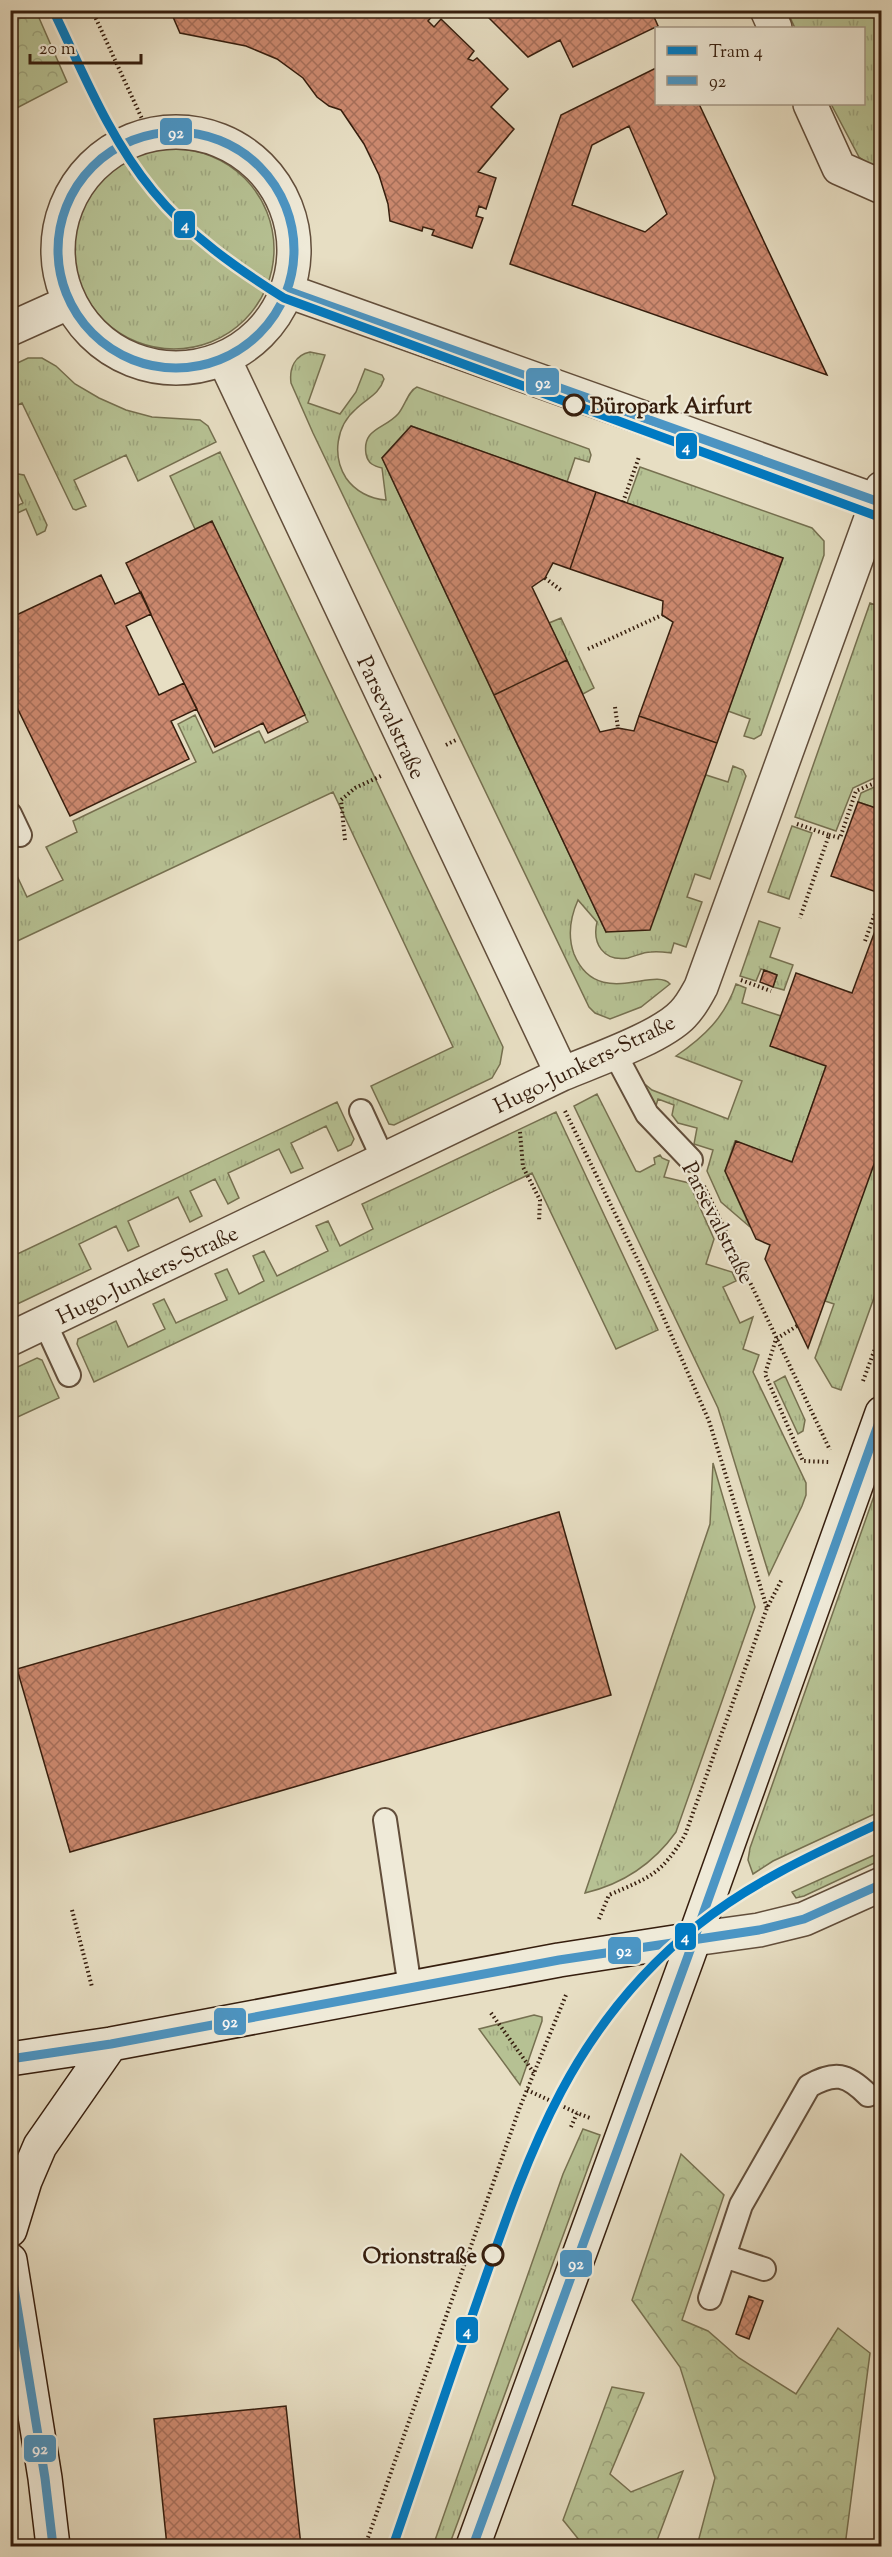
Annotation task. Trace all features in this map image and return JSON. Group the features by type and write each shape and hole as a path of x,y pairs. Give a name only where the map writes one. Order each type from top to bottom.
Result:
{"street":[{"path":"767,10 775,27"},
{"path":"810,105 839,168 882,187"},
{"path":"168,131 193,132 231,144 254,160 272,180 285,202 292,222 293,262 288,291 273,319 256,337 224,358 186,368 156,367 128,359 110,349 94,336 80,320 70,302 60,275 58,246 62,220 71,195 102,157 121,145 149,134 168,131"},
{"path":"288,291 880,497"},
{"path":"10,329 70,302"},
{"name":"Parsevalstraße","path":"224,358 562,1074"},
{"name":"Hugo-Junkers-Straße","path":"10,1339 562,1074 671,1025 682,1015 701,987 880,497"},
{"path":"473,2547 694,1939 847,1468 882,1413"},
{"path":"10,2059 111,2044 559,1960 759,1930 804,1919 882,1884"},
{"path":"10,2229 25,2181 40,2146 111,2044"},
{"path":"10,2260 45,2478 53,2547"}],"lane":[{"path":"10,814 20,834"},
{"name":"Parsevalstraße","path":"614,1052 647,1114 691,1160"},
{"path":"361,1111 384,1161"},
{"path":"45,1323 69,1375"},
{"path":"385,1820 410,1988"},
{"path":"710,2298 741,2205 809,2085 826,2076 839,2076 856,2083 868,2095"},
{"path":"724,2256 764,2270"}],"path":[{"path":"92,10 149,134"},
{"path":"623,502 639,457"},
{"path":"545,578 562,591"},
{"path":"588,649 662,615"},
{"path":"615,707 618,728"},
{"path":"345,840 341,800 355,788 373,780"},
{"path":"788,820 840,838 856,791 882,780"},
{"path":"800,918 829,835"},
{"path":"865,942 879,902 882,902"},
{"path":"732,977 771,992"},
{"path":"562,1074 562,1104 645,1275 709,1422 767,1608"},
{"path":"520,1124 523,1167 540,1200 539,1222"},
{"name":"Parsevalstraße","path":"691,1160 777,1338 847,1468"},
{"path":"798,1326 777,1338 765,1374 803,1461 847,1468"},
{"path":"862,1385 882,1329"},
{"path":"609,1895 652,1877 673,1856 685,1835 767,1608 783,1578"},
{"path":"72,1910 92,1987"},
{"path":"365,2547 527,2090 563,2001"},
{"path":"491,2013 534,2074"},
{"path":"527,2090 594,2119"},
{"path":"571,2127 577,2113"}],"green space":[{"path":"11,10 36,11 67,82 11,111"},
{"path":"787,11 881,11 881,172 859,157 832,105 865,105 865,27 795,27"},
{"path":"174,149 193,151 221,161 251,186 266,211 272,230 274,249 272,268 262,296 237,326 212,341 193,347 174,349 155,347 127,337 97,312 82,287 76,268 74,249 76,230 86,202 111,172 136,157 155,151"},
{"path":"310,352 325,355 308,403 340,414 356,392 365,369 382,375 384,379 376,393 349,416 338,442 339,460 346,478 363,494 374,498 386,500 382,468 368,460 367,439 398,414 411,392 417,387 589,449 591,455 589,462 575,458 567,482 411,426 382,458 606,932 706,775 728,782 733,766 743,770 746,776 710,879 695,874 687,897 702,902 686,947 674,943 671,953 654,952 628,958 612,957 606,954 598,944 597,922 578,900 571,920 570,933 574,954 584,971 596,980 610,983 662,980 670,984 641,1007 610,1019 595,1013 589,1007 291,383 294,363 300,356"},
{"path":"28,358 42,358 56,366 75,384 126,410 152,417 200,420 208,426 216,442 138,481 126,455 74,480 86,506 73,509 22,403 11,408 11,366"},
{"path":"220,452 503,1047 500,1064 492,1078 394,1125 389,1124 371,1086 453,1047 333,792 11,944 10,861 27,897 63,880 46,847 77,832 73,821 196,762 178,724 195,715 213,753 259,731 265,743 308,722 212,522 195,529 170,476"},
{"path":"640,467 812,528 824,541 824,555 761,735 754,739 744,736 750,719 728,711 783,558 627,503"},
{"path":"18,474 24,475 47,525 45,531 37,535 26,509 11,516 11,509 23,503 11,477"},
{"path":"870,603 881,607 878,621 882,623 881,775 853,788 836,831 795,817"},
{"path":"561,618 594,688 583,694 549,623"},
{"path":"881,784 881,810 858,802 861,793"},
{"path":"792,826 812,833 789,899 768,892"},
{"path":"759,921 780,928 770,957 793,965 784,990 773,987 777,975 761,969 756,981 740,976"},
{"path":"736,984 746,988 742,1003 781,1016 826,1066 792,1162 735,1141 725,1171 750,1227 721,1202 707,1171 713,1150 694,1144 697,1128 678,1123 672,1115 674,1105 658,1099 655,1109 644,1088 646,1085 652,1090 728,1119 742,1081 676,1056 696,1041 720,1016"},
{"path":"597,1094 636,1171 640,1172 655,1164 654,1158 660,1155 669,1161 664,1177 689,1183 714,1239 706,1264 732,1272 736,1281 723,1287 740,1323 753,1317 743,1349 759,1355 753,1372 806,1483 806,1495 802,1506 769,1575 718,1408 574,1106"},
{"path":"337,1102 354,1139 351,1145 338,1151 326,1126 291,1143 303,1168 291,1173 279,1149 228,1173 239,1198 228,1204 215,1179 190,1191 202,1216 190,1222 178,1197 128,1221 139,1246 128,1251 116,1226 79,1244 91,1269 11,1307 11,1257"},
{"path":"556,1112 658,1330 616,1349 532,1173 94,1382 77,1344 78,1339 116,1321 128,1347 165,1329 153,1304 164,1299 176,1323 227,1300 215,1274 227,1269 239,1294 264,1281 253,1256 264,1251 277,1276 328,1251 316,1226 328,1221 340,1246 373,1229 362,1204"},
{"path":"881,1142 881,1278 841,1390 832,1387 815,1358 834,1304 825,1301"},
{"path":"37,1358 42,1360 59,1398 11,1420 11,1370"},
{"path":"785,1376 805,1420 803,1431 798,1434 774,1382"},
{"path":"713,1463 755,1607 676,1832 657,1854 636,1871 612,1884 585,1893 710,1524"},
{"path":"881,1476 881,1811 773,1861 753,1874 748,1860 750,1848"},
{"path":"881,1852 881,1860 804,1896 796,1898 792,1892"},
{"path":"534,2015 542,2017 542,2021 520,2085 479,2029"},
{"path":"583,2129 600,2135 449,2546 433,2546 563,2174"},
{"path":"681,2154 724,2195 682,2320 708,2331 739,2358 796,2394 838,2328 870,2353 845,2546 697,2546 715,2478 680,2367 632,2300"},
{"path":"612,2387 644,2393 610,2474 631,2492 683,2471 655,2546 584,2546 563,2520"}],"building":[{"path":"170,10 429,10 433,15 428,21 434,27 441,19 474,51 468,59 473,61 477,58 508,89 491,107 514,129 478,172 496,178 486,209 479,206 476,216 483,218 472,248 432,235 434,230 423,227 422,231 390,221 388,204 379,175 364,144 341,110 329,106 317,97 303,78 277,59 246,46 180,33"},
{"path":"481,10 651,10 658,26 573,67 560,40 528,57"},
{"path":"655,68 655,105 699,105 827,375 510,264 561,115","holes":["629,126 667,214 645,232 572,205 592,145"]},
{"path":"411,426 596,492 570,569 553,563 545,578 532,587 567,660 494,695 382,458"},
{"path":"596,492 783,558 717,743 639,716 673,622 662,615 663,601 570,569"},
{"path":"212,521 305,715 268,733 263,723 215,747 126,563"},
{"path":"101,575 115,604 141,592 151,614 126,626 159,695 184,683 197,709 171,721 189,759 70,816 10,693 10,618"},
{"path":"567,660 600,732 618,728 634,731 639,716 717,743 650,930 606,932 494,695"},
{"path":"858,802 882,810 882,894 831,876"},
{"path":"882,912 882,1142 808,1348 765,1259 770,1245 756,1239 725,1171 736,1141 792,1162 826,1066 770,1046 796,973 852,993"},
{"path":"764,970 777,975 773,987 760,982"},
{"path":"559,1512 611,1695 70,1852 17,1669"},
{"path":"749,2296 763,2301 749,2339 736,2334"},
{"path":"286,2406 301,2546 167,2546 154,2419"}],"tram line":[{"name":"4","path":"53,10 110,127 137,171 153,191 182,222 214,250 284,298 882,518"},
{"name":"4","path":"393,2546 516,2193 560,2095 586,2049 617,2005 654,1964 698,1925 764,1881 882,1822"}],"transit line":[{"name":"92","path":"164,132 188,132 210,137 232,146 260,166 274,184 285,205 292,227 294,250 292,273 285,295 274,316 260,334 232,354 210,363 188,368 164,368 142,363 120,354 92,334 72,306 63,284 58,262 58,238 63,216 72,194 92,166 120,146 142,137 164,132"},
{"name":"92","path":"288,291 882,503"},
{"name":"92","path":"473,2546 882,1414"},
{"name":"92","path":"10,2059 111,2044 559,1960 759,1930 804,1919 882,1884"},
{"name":"92","path":"10,2263 45,2478 53,2546"}],"place":[{"name":"Büropark Airfurt","path":"574,405"},
{"name":"Orionstraße","path":"493,2255"}]}
